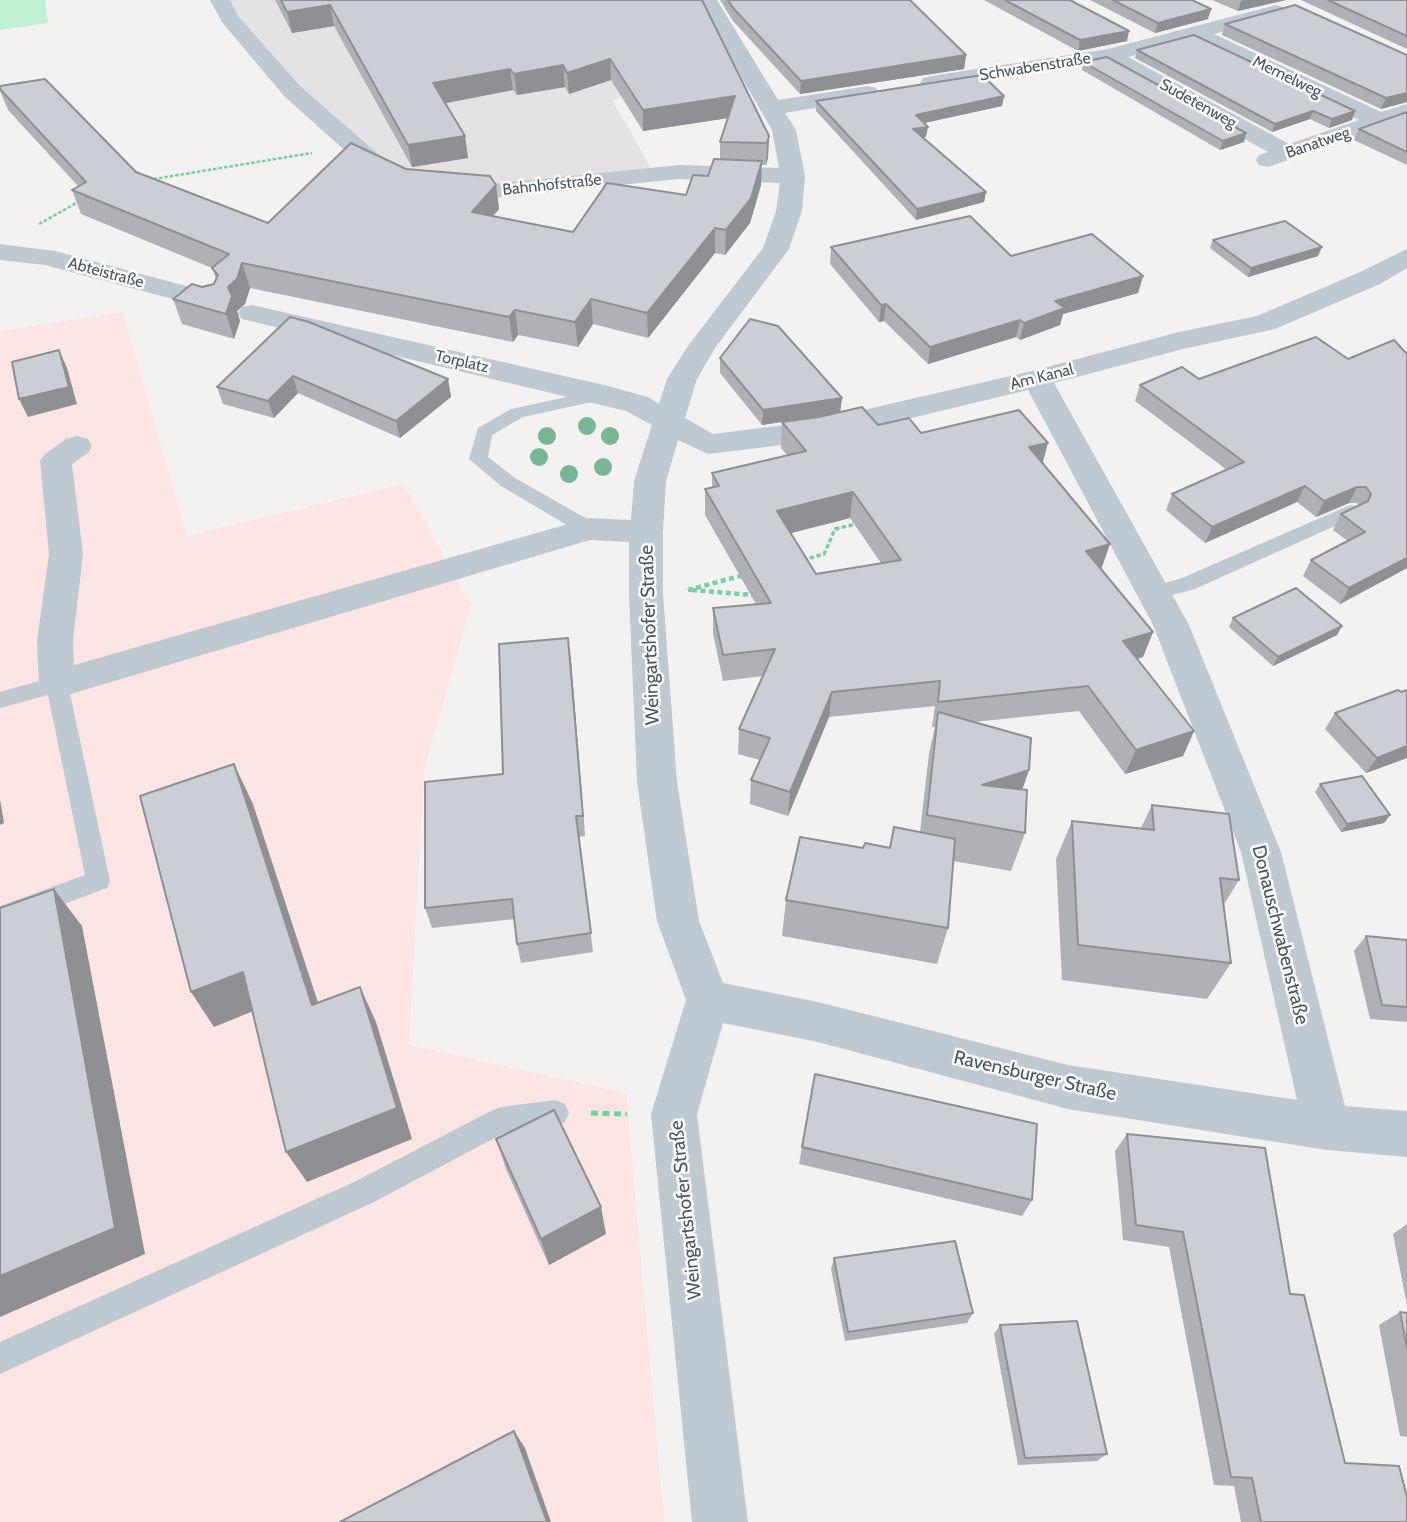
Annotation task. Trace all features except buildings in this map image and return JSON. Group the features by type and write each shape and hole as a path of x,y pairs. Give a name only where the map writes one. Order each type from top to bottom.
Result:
{"street":[{"name":"Bahnhofstraße","path":"220,0 229,18 292,91 369,159 420,186 483,192 679,172 793,176"},
{"path":"669,422 682,379 776,249 789,211 793,176 785,130 707,0"},
{"path":"1200,6 1238,22"},
{"name":"Schwabenstraße","path":"773,108 1109,55 1294,6"},
{"path":"1129,32 1154,44"},
{"name":"Memelweg","path":"1195,33 1380,121"},
{"name":"Sudetenweg","path":"1109,55 1278,157"},
{"name":"Banatweg","path":"1278,157 1407,111"},
{"name":"Abteistraße","path":"0,252 47,257 210,301"},
{"name":"Am Kanal","path":"669,422 708,444 816,431 1037,379 1179,341 1265,323 1370,278 1407,257"},
{"name":"Torplatz","path":"252,313 604,394 637,404 669,422"},
{"name":"Donauschwabenstraße","path":"1037,379 1171,625 1261,852 1326,1127"},
{"name":"Weingartshofer Straße","path":"669,422 650,481 646,532 646,594 657,782 678,921 708,1000 674,1114 720,1522"},
{"path":"57,684 55,641 66,554 56,461 77,446"},
{"name":"Weingartshofer Straße","path":"57,684 589,529 646,532"},
{"name":"Ravensburger Straße","path":"708,1000 818,1022 1068,1087 1326,1127 1407,1135"}],"lane":[{"path":"589,529 508,482 478,459 484,432 517,413 604,394"},
{"path":"1154,593 1188,584 1349,511"},
{"path":"0,700 57,684 98,881 0,917"},
{"path":"0,1358 364,1192 501,1119 555,1113"}],"path":[{"path":"138,182 355,147"},
{"path":"36,226 82,200"},
{"path":"799,561 824,554 835,529 861,522"},
{"path":"750,574 688,590 760,596"},
{"path":"555,1113 674,1114"}],"shaded area":[{"path":"225,0 544,0 657,72 613,101 650,167 639,173 486,188 423,184 373,157 296,90"},
{"path":"123,312 187,536 404,484 471,605 424,770 409,1045 626,1093 664,1522 0,1522 0,331"}],"green space":[{"path":"0,0 45,0 48,23 0,30"}]}
